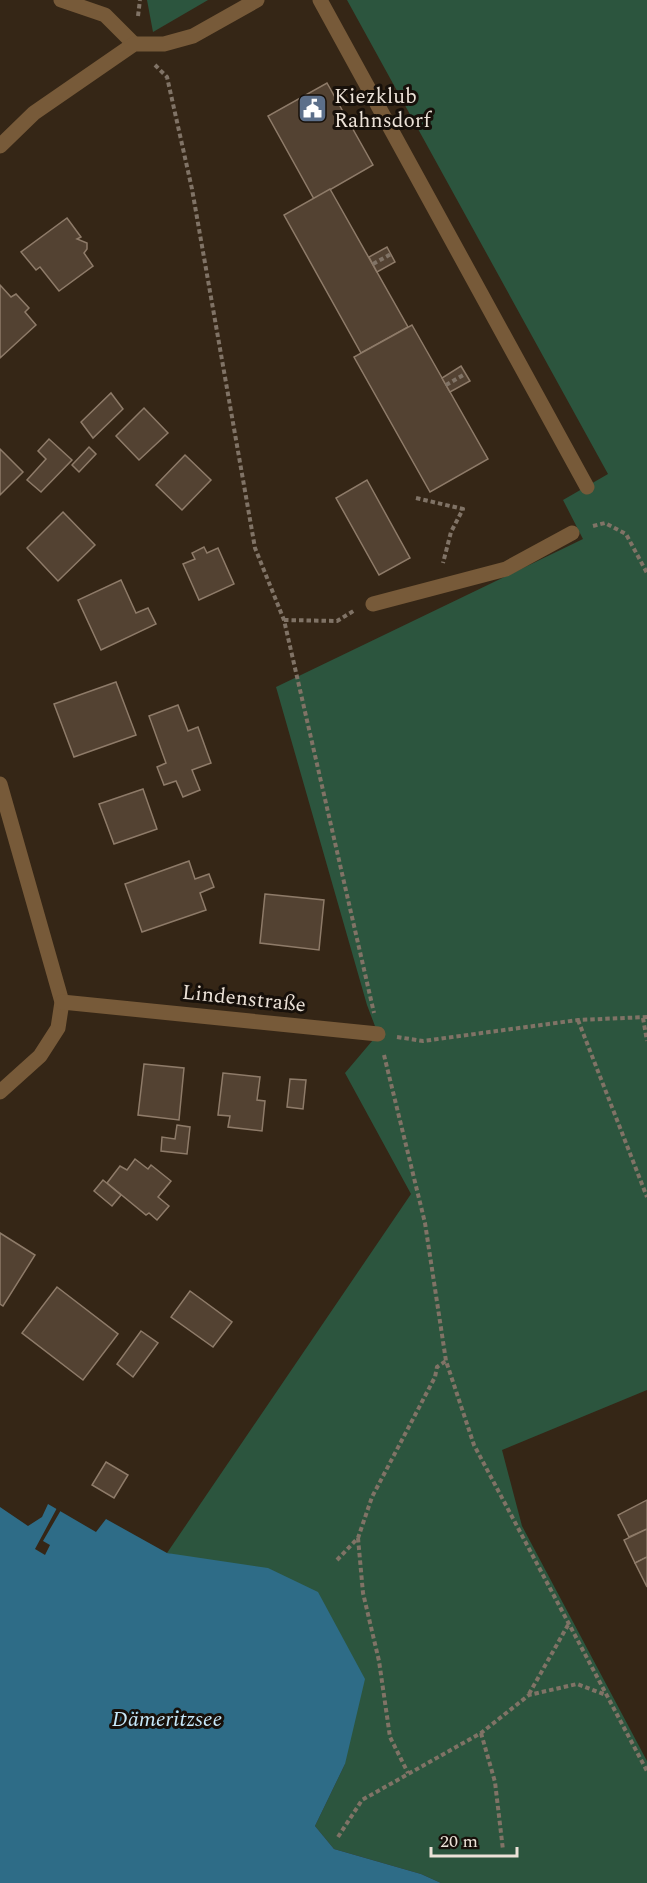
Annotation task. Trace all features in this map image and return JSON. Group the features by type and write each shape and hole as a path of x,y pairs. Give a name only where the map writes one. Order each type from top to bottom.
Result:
{"street":[{"path":"61,0 105,15 134,44"},
{"path":"0,146 34,113 134,44 164,44 193,36 256,0"},
{"path":"320,0 587,486"},
{"path":"373,604 506,569 572,532"},
{"path":"0,784 62,1002 58,1028 40,1056 0,1092"},
{"name":"Lindenstraße","path":"62,1002 378,1034"}],"path":[{"path":"134,44 166,77 192,189 255,548 284,620 378,1034 425,1223 446,1361 474,1445 647,1771"},
{"path":"373,264 391,254"},
{"path":"446,385 465,374"},
{"path":"416,498 464,509 451,532 437,587"},
{"path":"572,532 604,523 626,534 647,573"},
{"path":"284,620 338,621 373,604"},
{"path":"378,1034 423,1041 578,1020 645,1018 647,1041"},
{"path":"578,1020 647,1197"},
{"path":"337,1560 358,1538 382,1477 435,1377 437,1367 446,1361"},
{"path":"358,1538 363,1593 379,1661 390,1737 408,1773"},
{"path":"338,1837 362,1800 481,1733 529,1695 568,1625"},
{"path":"529,1695 577,1684 606,1695"},
{"path":"481,1733 495,1782 503,1850"}],"green space":[{"path":"147,0 208,0 153,32"},
{"path":"347,0 647,0 647,1390 502,1450 522,1526 647,1761 647,1883 441,1883 421,1874 334,1849 315,1826 345,1764 175,1555 167,1553 411,1194 345,1073 378,1034 367,1005 276,687 583,539 563,500 608,474"}],"water":[{"name":"Dämeritzsee","path":"48,1504 96,1532 106,1519 167,1553 268,1568 318,1592 365,1679 345,1764 315,1826 334,1849 421,1874 441,1883 0,1883 0,1507 28,1526 42,1517"}],"pier":[{"path":"57,1508 61,1510 43,1541 50,1545 45,1555 35,1549"}],"building":[{"path":"327,83 373,165 314,199 268,116"},
{"path":"330,189 408,327 361,353 284,215"},
{"path":"67,218 81,237 77,239 87,243 84,253 93,266 59,291 40,267 36,270 21,252"},
{"path":"387,247 395,262 377,272 369,257"},
{"path":"0,285 11,297 16,294 29,308 25,312 36,325 0,358"},
{"path":"412,325 488,459 430,492 354,357"},
{"path":"461,366 470,381 450,392 442,378"},
{"path":"111,393 123,409 93,438 81,422"},
{"path":"144,408 168,433 139,460 116,436"},
{"path":"49,439 72,460 41,492 27,480 46,459 38,451"},
{"path":"89,447 96,454 79,472 72,465"},
{"path":"0,449 23,472 0,495"},
{"path":"185,455 211,480 182,510 156,485"},
{"path":"367,480 410,558 379,575 336,498"},
{"path":"63,512 95,545 58,581 27,548"},
{"path":"204,547 207,553 218,548 234,584 199,600 183,564 195,559 192,553"},
{"path":"121,580 136,613 148,608 156,624 101,650 78,600"},
{"path":"116,682 136,735 74,757 54,704"},
{"path":"178,705 188,731 198,727 211,763 192,770 200,790 183,797 176,781 164,785 157,767 166,763 149,716"},
{"path":"143,789 157,829 114,844 99,804"},
{"path":"189,861 195,879 209,874 214,887 200,893 206,910 142,932 125,884"},
{"path":"265,894 324,900 319,950 260,943"},
{"path":"144,1064 184,1068 179,1120 138,1115"},
{"path":"223,1073 260,1077 257,1100 265,1101 262,1131 228,1127 230,1116 218,1115"},
{"path":"290,1079 306,1080 303,1109 287,1107"},
{"path":"177,1125 190,1127 187,1154 161,1151 162,1137 175,1139"},
{"path":"135,1159 148,1169 151,1165 171,1181 158,1197 169,1206 157,1220 149,1213 146,1215 107,1183 120,1166 127,1170"},
{"path":"103,1180 121,1195 112,1206 94,1191"},
{"path":"0,1233 35,1255 3,1306 0,1304"},
{"path":"57,1287 118,1334 83,1380 22,1333"},
{"path":"190,1291 232,1322 213,1347 171,1317"},
{"path":"141,1331 158,1343 133,1377 117,1364"},
{"path":"106,1462 128,1475 114,1498 92,1485"},
{"path":"647,1500 647,1529 629,1537 618,1515"},
{"path":"647,1529 647,1557 635,1563 624,1540"},
{"path":"647,1557 647,1587 635,1563"}],"place":[{"name":"Kiezklub Rahnsdorf","path":"313,109"}]}
